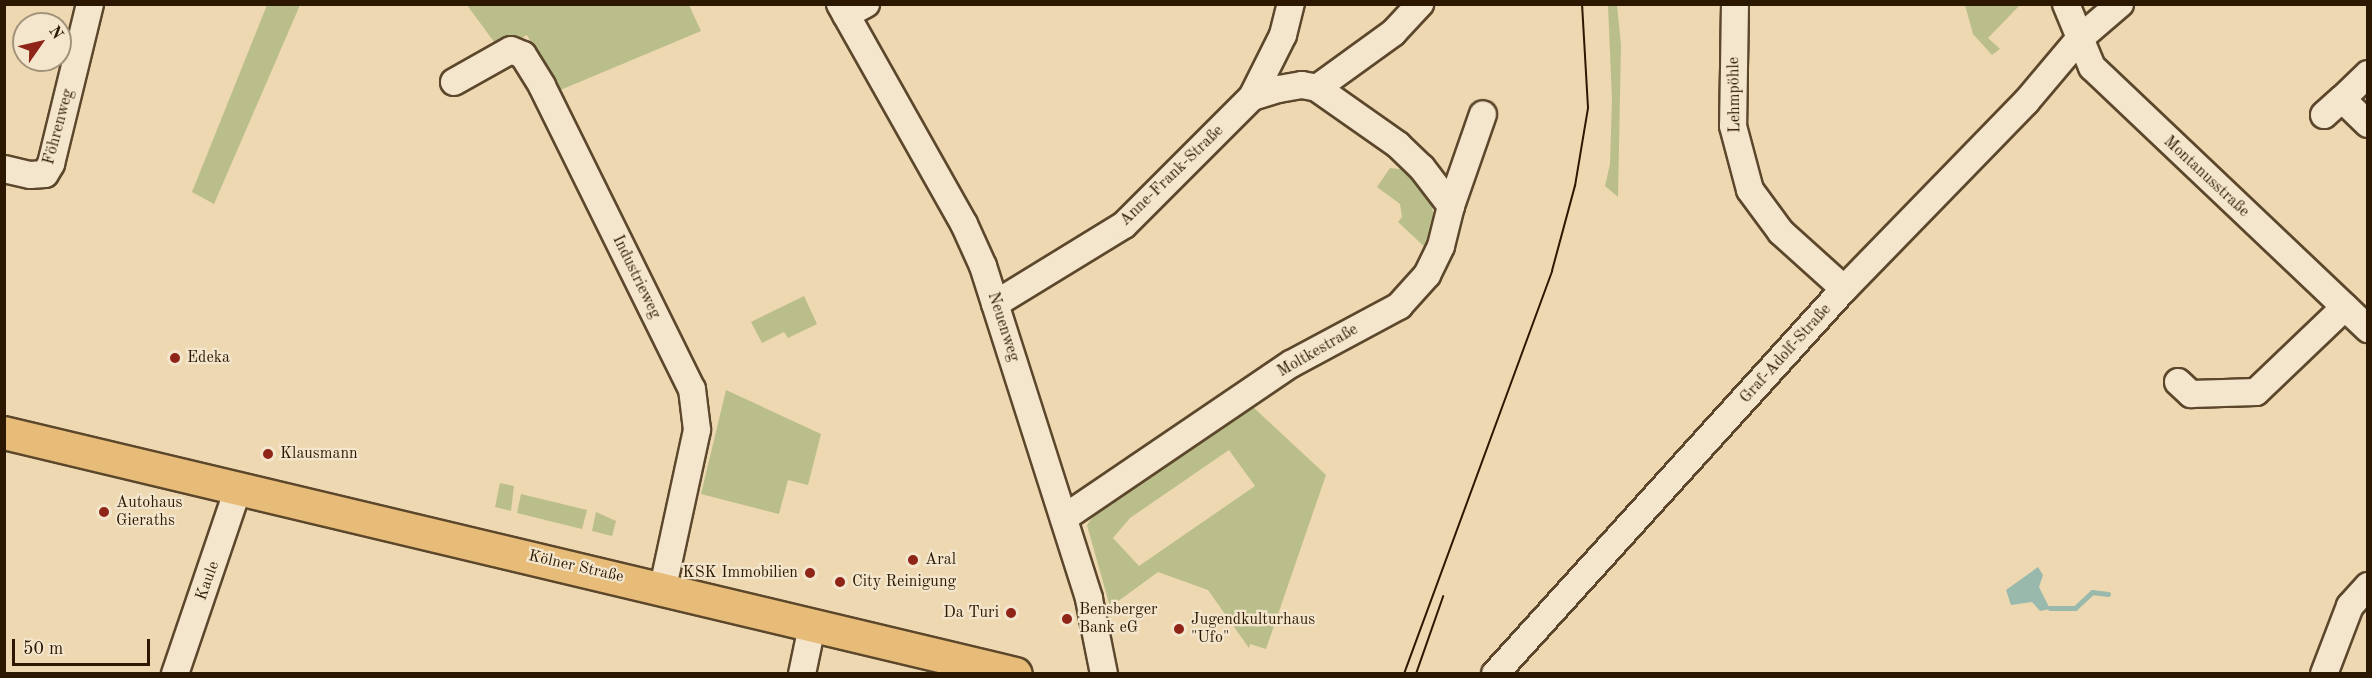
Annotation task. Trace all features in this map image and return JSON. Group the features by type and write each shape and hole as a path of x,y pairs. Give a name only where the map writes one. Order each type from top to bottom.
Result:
{"main road":[{"name":"Kölner Straße","path":"4,433 663,587 812,626 1017,674"}],"street":[{"name":"Föhrenweg","path":"4,169 30,175 45,174 51,165 90,4"},
{"name":"Anne-Frank-Straße","path":"995,304 1124,225 1252,97 1283,35 1291,4"},
{"path":"1317,88 1394,33 1420,4"},
{"name":"Lehmpöhle","path":"1735,4 1733,126 1750,190 1781,232 1844,290"},
{"name":"Montanusstraße","path":"2066,4 2092,67 2367,329"},
{"name":"Graf-Adolf-Straße","path":"1496,674 1844,290 2026,102 2079,39 2120,4"},
{"name":"Neuenweg","path":"851,8 964,224 995,304 1064,518 1095,625 1104,674"},
{"name":"Industrieweg","path":"454,82 511,50 523,55 542,86 692,389 697,430 663,587"},
{"path":"2367,74 2333,107 2367,124"},
{"path":"1252,97 1302,85 1317,88 1398,145 1422,168 1451,206"},
{"name":"Moltkestraße","path":"1064,518 1291,364 1399,306 1427,275 1441,246 1451,206 1483,114"},
{"path":"2178,382 2191,394 2256,392 2345,307"},
{"name":"Kaule","path":"175,674 238,489"},
{"path":"2324,674 2350,606 2367,586"},
{"path":"802,674 812,626"}],"green space":[{"path":"267,5 300,5 214,204 192,192"},
{"path":"467,5 689,5 701,31 558,91 527,35 500,50"},
{"path":"1608,5 1617,5 1621,45 1618,197 1605,186 1610,164 1612,100"},
{"path":"1965,5 2020,5 1988,38 2000,49 1992,55 1973,34"},
{"path":"1390,168 1408,170 1431,203 1435,220 1429,251 1398,222 1402,217 1400,204 1377,187"},
{"path":"804,296 817,324 788,338 784,332 762,343 751,322"},
{"path":"726,390 821,434 808,485 788,480 779,514 701,494"},
{"path":"1252,406 1326,475 1266,649 1250,644 1249,648 1208,590 1158,572 1110,607 1087,525 1096,512","holes":["1229,450 1255,486 1139,566 1113,538 1130,518"]},
{"path":"500,483 514,486 511,511 495,507"},
{"path":"521,494 587,510 582,529 517,513"},
{"path":"596,512 616,521 612,536 592,531"}],"shaded area":[{"path":"2038,567 2043,575 2039,587 2050,609 2040,611 2032,602 2011,605 2006,590"}],"waterway":[{"path":"2050,608 2075,608 2092,592 2108,594"}],"tram line":[{"path":"1404,674 1552,271 1575,186 1588,108 1582,4"},
{"path":"1416,674 1443,597"}],"place":[{"name":"Edeka","path":"175,358"},
{"name":"Klausmann","path":"268,454"},
{"name":"Autohaus Gieraths","path":"104,512"},
{"name":"Aral","path":"913,560"},
{"name":"KSK Immobilien","path":"810,573"},
{"name":"City Reinigung","path":"840,582"},
{"name":"Da Turi","path":"1011,613"},
{"name":"Bensberger Bank eG","path":"1067,619"},
{"name":"Jugendkulturhaus \"Ufo\"","path":"1179,629"}]}
